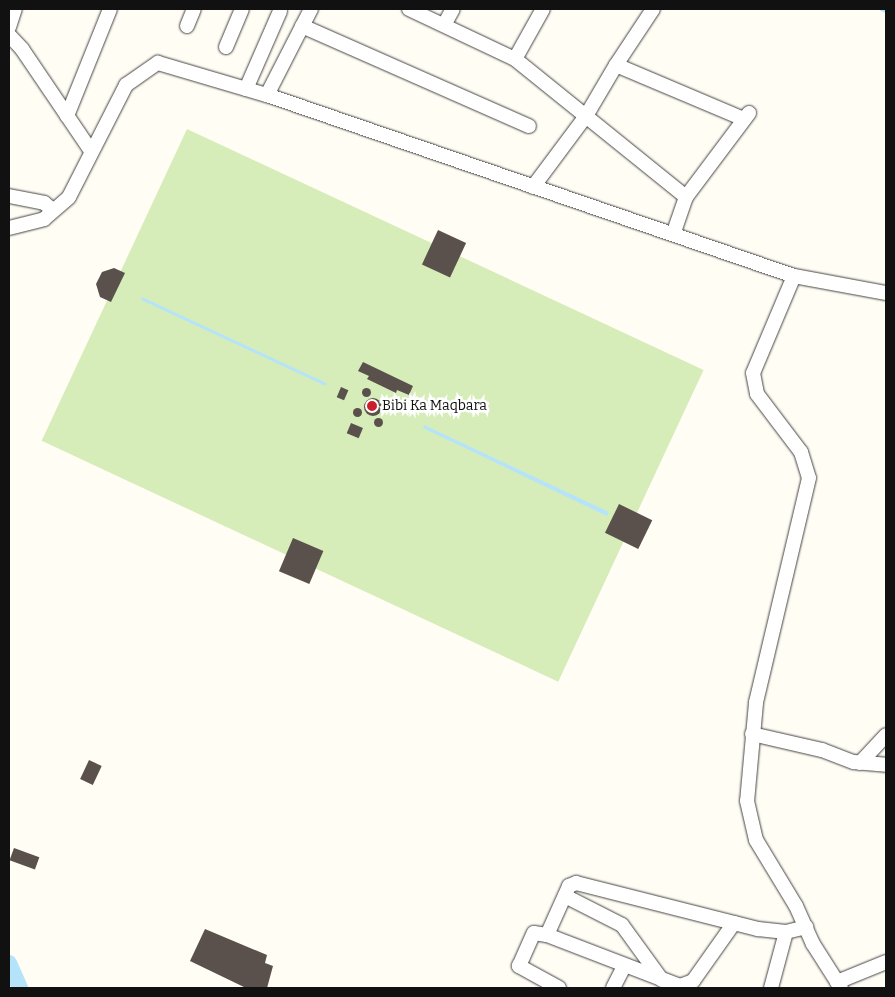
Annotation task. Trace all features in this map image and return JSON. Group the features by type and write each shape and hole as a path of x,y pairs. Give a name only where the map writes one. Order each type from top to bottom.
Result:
{"street":[{"path":"9,28 14,9"},
{"path":"67,116 110,9"},
{"path":"187,26 194,9"},
{"path":"226,47 242,9"},
{"path":"267,95 311,9"},
{"path":"410,9 515,59 686,197"},
{"path":"444,25 453,9"},
{"path":"515,59 543,9"},
{"path":"533,186 586,116 616,65 654,9"},
{"path":"246,89 280,11"},
{"path":"302,26 529,126"},
{"path":"9,35 22,49 91,151"},
{"path":"9,228 44,218 68,197 126,85 158,63 267,95 794,276 886,293"},
{"path":"616,65 747,116 686,197 673,234"},
{"path":"9,196 44,204 53,210"},
{"path":"794,276 753,373 757,394 801,452 809,478 756,703 747,802 756,840 806,926 813,944 839,985 886,962"},
{"path":"752,734 822,750 860,763 886,765"},
{"path":"860,763 886,735"},
{"path":"547,935 569,886 576,882 734,923 786,932 806,926"},
{"path":"565,896 622,925 662,980"},
{"path":"558,988 519,966 531,936 536,932 680,986 693,981 734,923"},
{"path":"771,988 786,932"},
{"path":"613,988 624,966"}],"green space":[{"name":"Bibi Ka Maqbara","path":"187,129 704,370 558,682 42,441"}],"water":[{"path":"142,297 327,383 326,386 141,300"},
{"path":"424,425 609,512 607,516 423,428"}],"building":[{"path":"438,230 466,243 450,278 422,264"},
{"path":"114,268 125,273 111,302 100,297 96,284 102,272"},
{"path":"363,362 413,386 409,395 397,390 396,393 367,379 369,376 358,371"},
{"path":"341,387 348,390 344,400 337,397"},
{"path":"366,387 371,392 366,397 361,392"},
{"path":"373,398 379,401 382,407 379,413 373,416 367,413 364,407 367,401"},
{"path":"357,407 362,412 357,417 352,412"},
{"path":"378,417 383,422 378,427 373,422"},
{"path":"351,423 363,428 359,438 347,433"},
{"path":"619,504 652,520 638,549 605,533"},
{"path":"293,538 323,551 309,584 279,571"},
{"path":"89,760 102,766 93,785 80,779"},
{"path":"14,848 39,857 35,869 10,860"},
{"path":"205,929 267,955 265,963 273,966 267,988 246,988 190,961"}],"waterway":[{"path":"881,9 886,11"},
{"path":"9,963 20,988"}],"place":[{"name":"Bibi Ka Maqbara","path":"372,406"}]}
